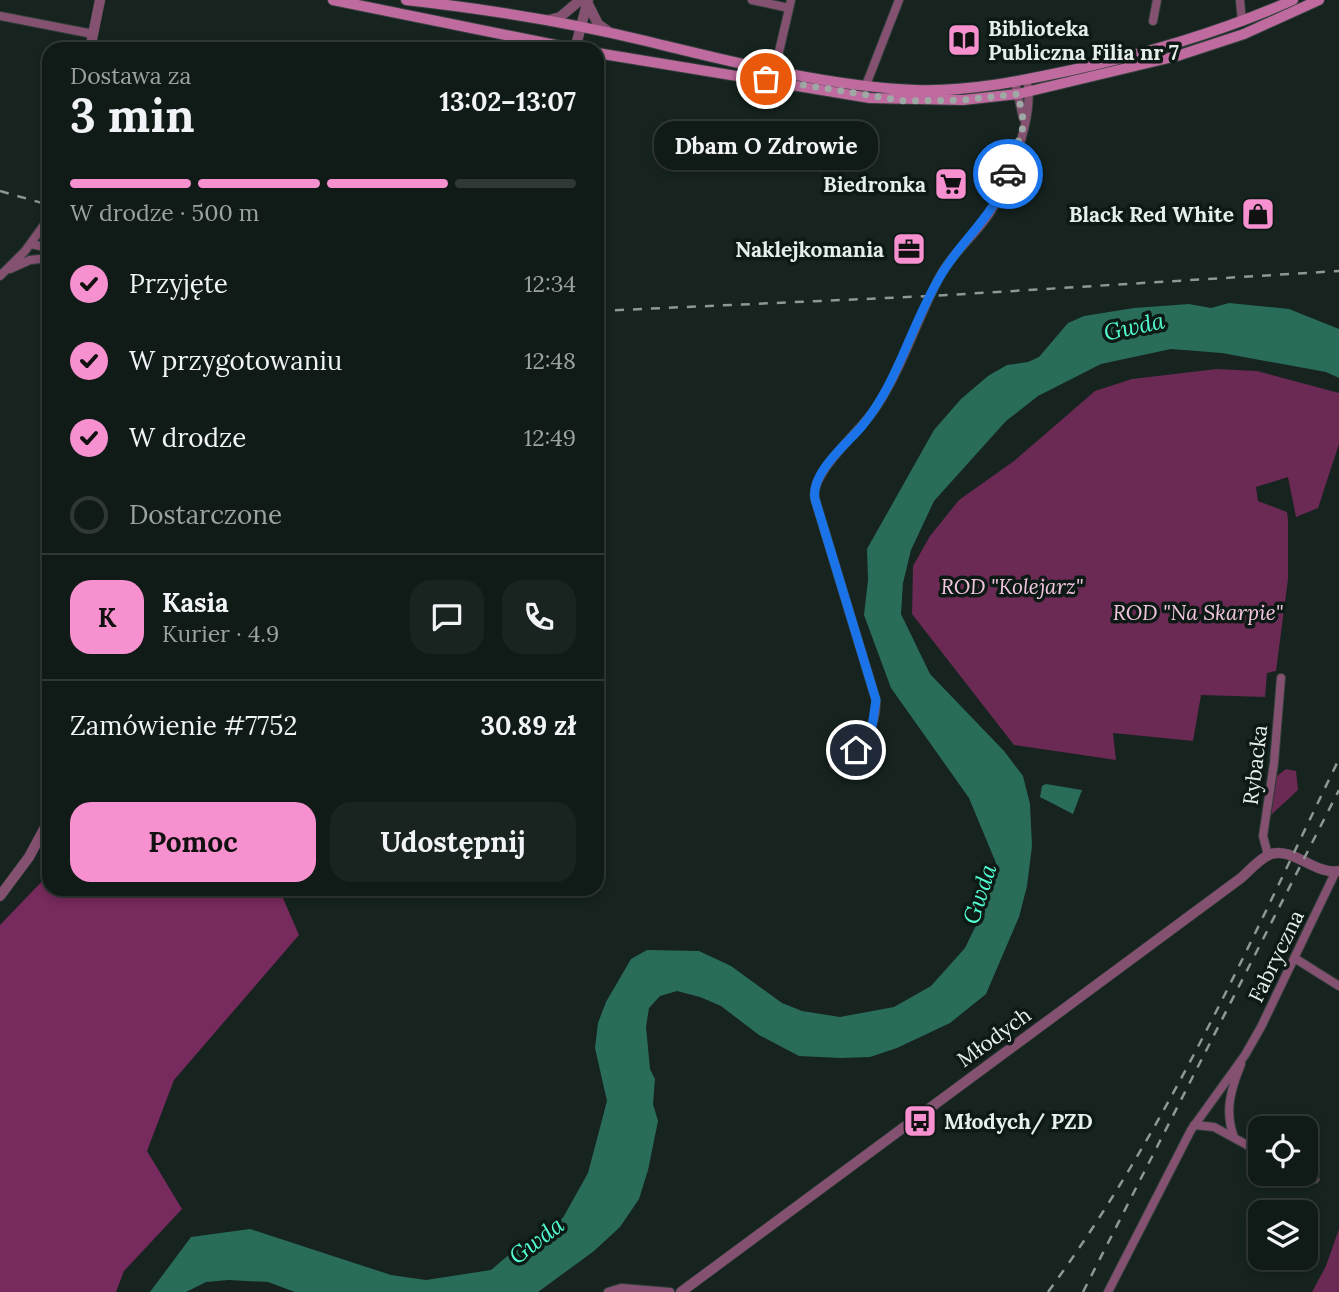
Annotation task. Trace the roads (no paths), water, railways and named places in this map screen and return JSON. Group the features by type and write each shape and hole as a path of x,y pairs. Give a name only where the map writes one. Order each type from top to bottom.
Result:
{"main road":[{"path":"333,0 536,42"},
{"path":"406,0 506,15 866,85 938,90 1022,86"},
{"path":"1243,28 1293,0"},
{"path":"604,54 893,100 955,101 1243,28 1319,0"},
{"path":"476,31 484,20 506,15"}],"street":[{"path":"91,42 100,0"},
{"path":"752,0 790,4 775,69"},
{"path":"866,85 899,0"},
{"path":"1153,21 1157,0"},
{"path":"1240,0 1243,28"},
{"path":"541,22 560,17 583,2"},
{"path":"576,42 583,2"},
{"path":"583,2 598,23 612,35"},
{"path":"0,16 93,34"},
{"path":"834,765 856,750 868,735 875,719 876,700 815,499 815,482 876,408 905,354 940,276 993,209 1006,181 1024,124 1022,86"},
{"path":"4,273 42,228"},
{"path":"30,244 42,247"},
{"path":"4,273 30,260 42,259"},
{"path":"0,263 4,273"},
{"name":"Rybacka","path":"1268,855 1263,836 1275,763 1281,678"},
{"path":"0,896 29,857 42,833"},
{"path":"1268,855 1280,853 1316,869 1337,871"},
{"name":"Młodych","path":"681,1292 1241,878 1268,855"},
{"name":"Fabryczna","path":"1108,1292 1194,1125 1245,1055 1296,959 1337,871"},
{"path":"1296,959 1339,986"},
{"name":"Fabryczna","path":"1234,1137 1229,1104 1245,1055"},
{"path":"1194,1125 1214,1127 1248,1145"},
{"path":"608,1292 621,1288 670,1292"}],"water":[{"name":"Gwda","path":"1229,303 1289,309 1339,329 1339,378 1326,372 1222,353 1171,349 1101,364 1038,396 1006,421 934,501 911,550 903,583 901,614 930,674 1004,751 1023,776 1030,804 1032,846 1027,886 1019,917 986,994 950,1023 897,1048 870,1057 841,1058 799,1056 759,1035 721,1006 700,997 677,991 660,996 649,1008 646,1027 650,1069 655,1079 653,1104 658,1121 639,1199 620,1227 594,1251 538,1292 295,1292 268,1282 229,1280 206,1282 186,1292 150,1292 191,1237 250,1229 391,1275 426,1280 491,1270 511,1253 549,1235 564,1216 588,1173 607,1101 595,1048 598,1023 606,1002 631,959 647,950 699,951 731,966 782,1003 802,1011 840,1017 894,1007 931,986 965,948 984,909 996,863 969,798 891,688 864,615 868,580 867,549 934,430 961,399 988,376 1007,365 1028,362 1039,357 1068,323 1084,316 1134,308 1189,304 1211,308"},
{"path":"1046,784 1082,790 1073,814 1040,797 1042,786"}],"railway":[{"path":"0,191 42,203"},
{"path":"604,311 931,296 1339,271"},
{"path":"1048,1292 1091,1230 1170,1099 1240,964 1339,759"},
{"path":"1083,1292 1339,790"}],"place":[{"name":"Biblioteka Publiczna Filia nr 7","path":"964,40"},
{"name":"Dbam O Zdrowie","path":"766,79"},
{"name":"Biedronka","path":"951,184"},
{"name":"Black Red White","path":"1258,214"},
{"name":"Naklejkomania","path":"909,249"},
{"name":"Młodych/ PZD","path":"920,1121"}],"park label":[{"name":"ROD \"Kolejarz\"","path":"1012,586"},
{"name":"ROD \"Na Skarpie\"","path":"1198,612"}]}
